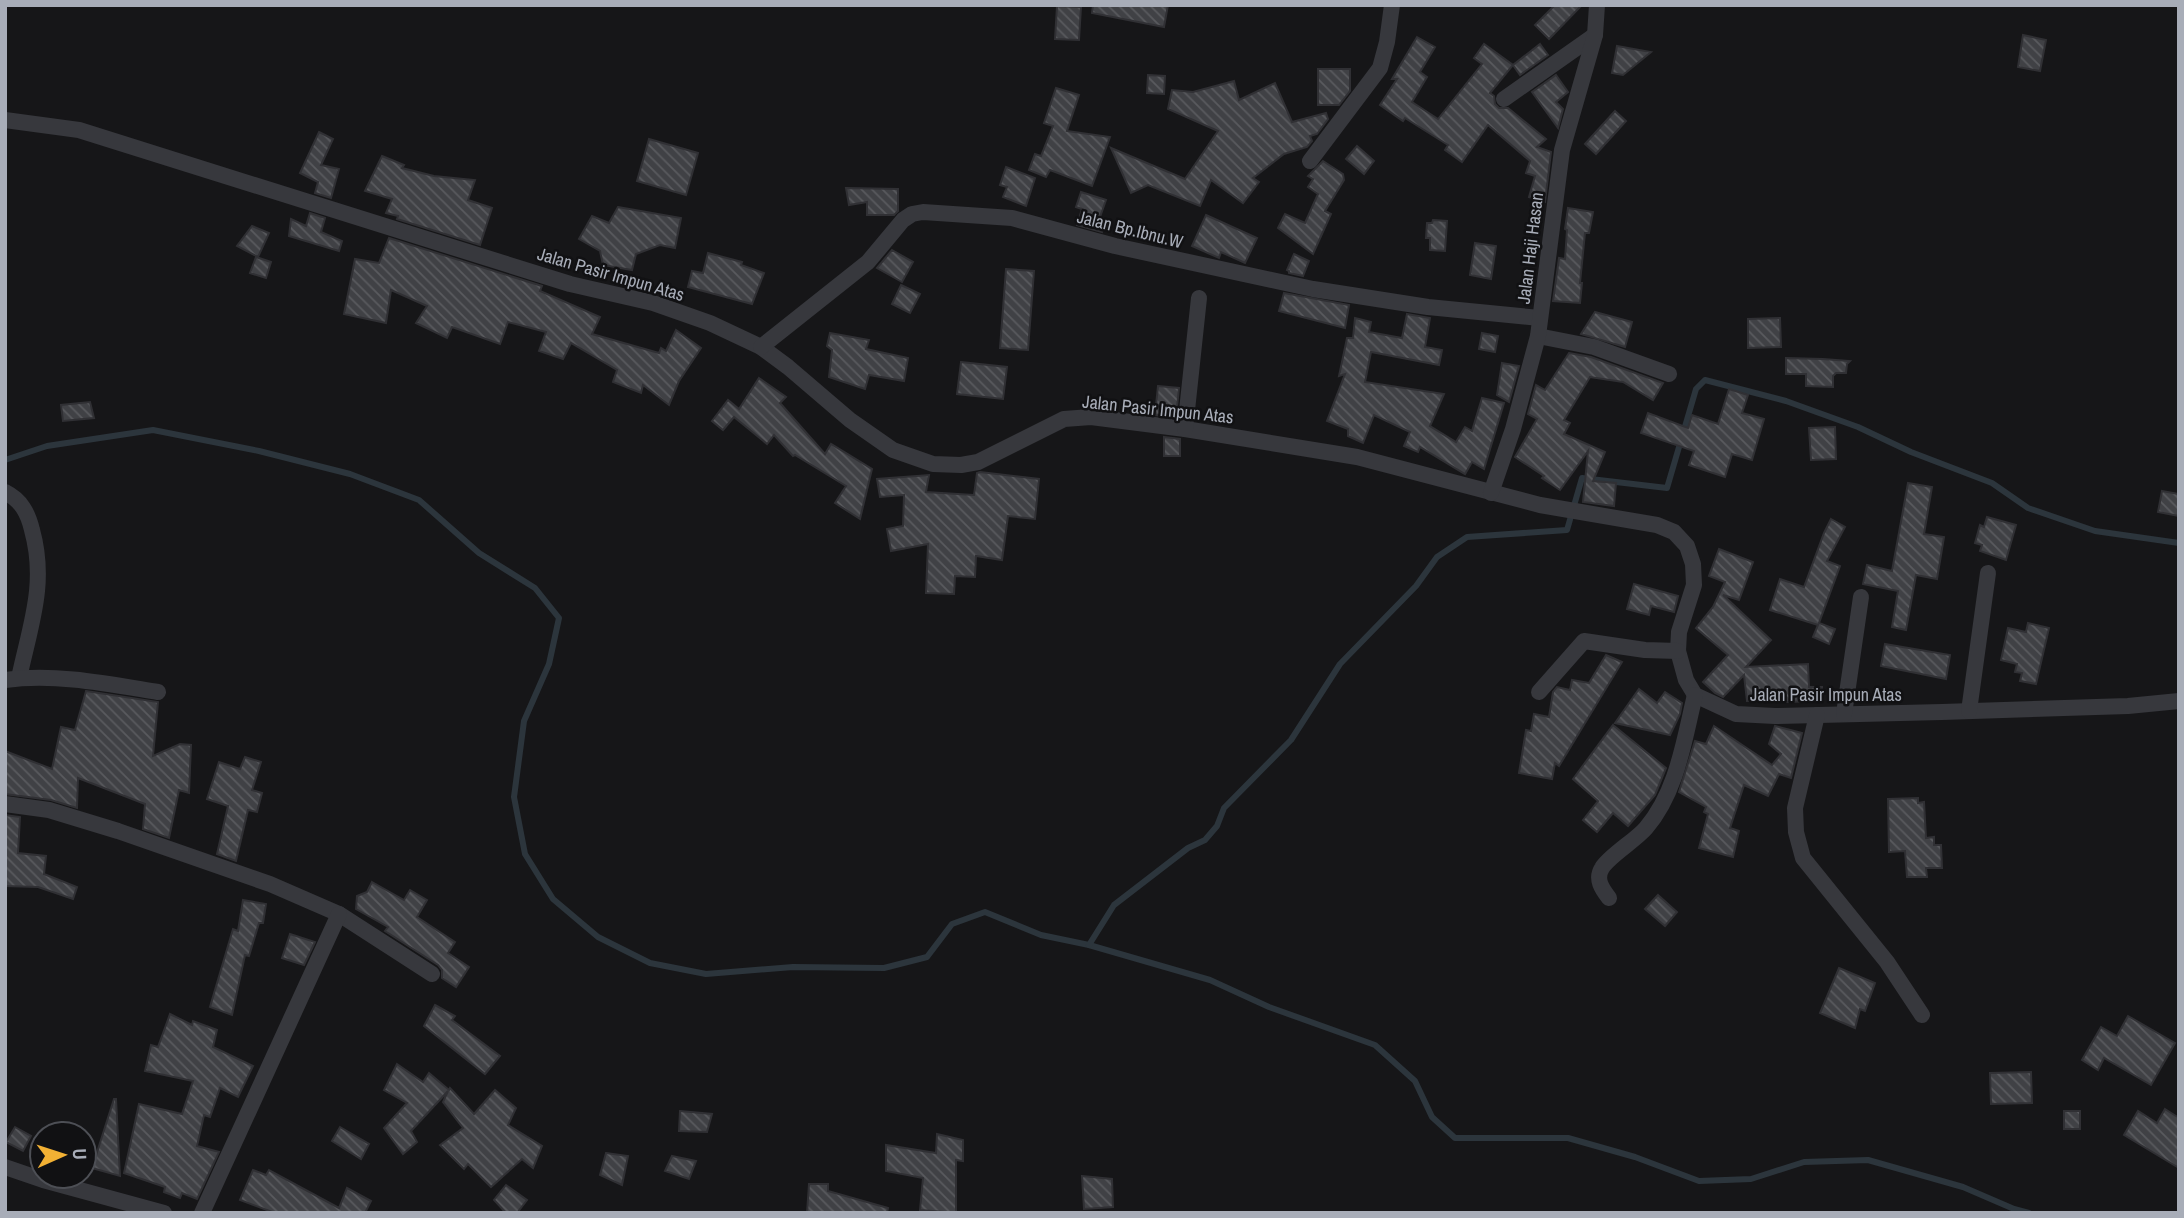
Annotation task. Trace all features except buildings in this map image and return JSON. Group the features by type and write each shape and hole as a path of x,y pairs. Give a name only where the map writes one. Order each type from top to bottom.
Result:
{"street":[{"path":"1310,161 1380,68 1392,5"},
{"name":"Jalan Haji Hasan","path":"1491,494 1513,429 1538,335 1562,150 1595,35 1597,5"},
{"path":"1504,99 1595,35"},
{"name":"Jalan Pasir Impun Atas","path":"5,120 79,130 570,285 653,303 710,323 761,347 850,420 893,450 933,464 961,465 978,462 1064,419 1091,417 1185,429 1357,457 1491,494 1657,525 1674,532 1687,546 1693,564 1694,585 1679,632 1678,650 1686,680 1695,695 1736,714 1969,711 2128,706 2179,701"},
{"name":"Jalan Bp.Ibnu.W","path":"761,347 868,262 903,220 912,214 923,212 1012,218 1115,246 1313,289 1427,307 1540,318"},
{"path":"1185,429 1199,298"},
{"path":"1538,335 1594,347 1669,374"},
{"path":"5,492 15,497 28,514 38,551 39,586 12,679 85,680 158,692"},
{"path":"1969,711 1987,573"},
{"path":"1844,714 1861,597"},
{"path":"1539,692 1584,642 1645,650 1678,650"},
{"path":"1609,898 1600,886 1602,867 1645,830 1658,813 1682,751 1695,695"},
{"path":"1817,715 1794,808 1796,832 1803,858 1887,962 1923,1015"},
{"path":"5,804 49,810 270,884 339,914 432,974"},
{"path":"202,1213 339,914"},
{"path":"5,1167 164,1213"}],"waterway":[{"path":"1089,945 1114,905 1188,848 1205,840 1217,826 1224,808 1291,740 1340,664 1416,586 1437,557 1467,537 1567,530 1582,478 1667,488 1696,389 1705,380 1786,401 1858,427 1911,452 1992,483 2028,508 2095,531 2179,543"},
{"path":"5,460 47,446 153,430 259,451 350,474 419,500 479,553 535,588 559,618 549,664 524,721 514,797 525,854 553,899 598,937 650,963 706,974 793,967 884,968 927,957 952,924 985,912 1041,935 1089,945 1210,980 1269,1007 1375,1045 1415,1081 1432,1117 1455,1138 1568,1138 1635,1157 1699,1181 1751,1179 1804,1162 1868,1160 1963,1187 2029,1213"}]}
